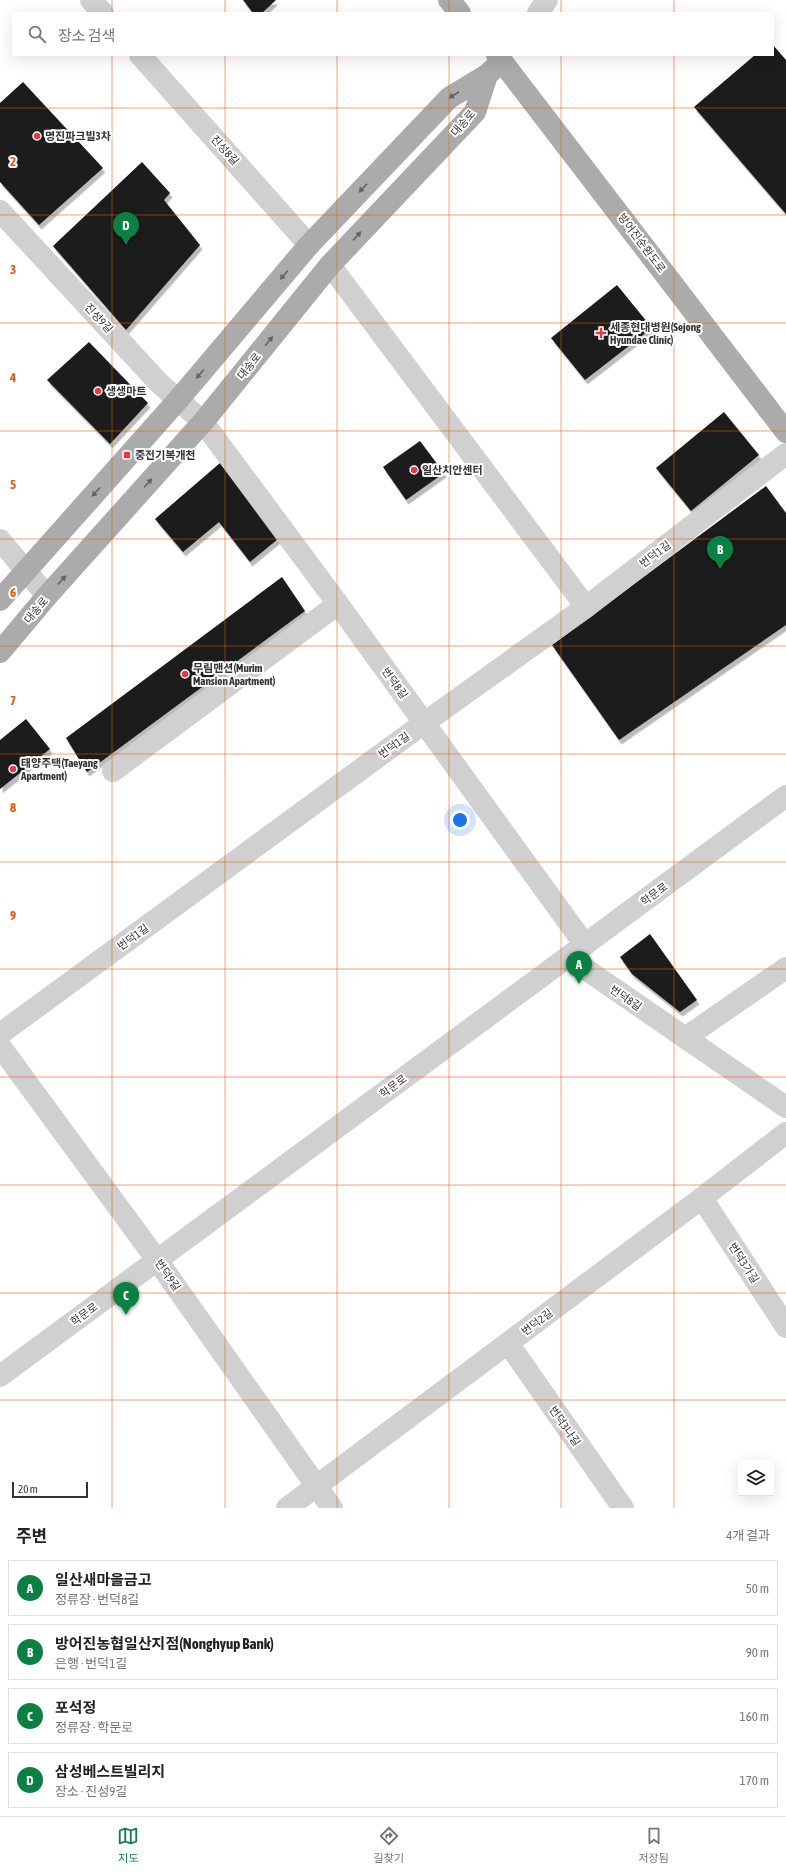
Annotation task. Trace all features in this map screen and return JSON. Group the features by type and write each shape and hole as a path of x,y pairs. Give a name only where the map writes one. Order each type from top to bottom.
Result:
{"main road":[{"path":"449,0 459,12"},
{"path":"0,600 178,400 310,245 450,98 498,61"},
{"name":"대송로","path":"0,652 203,422 330,265 475,112 498,61"},
{"name":"방어진순환도로","path":"498,61 786,432"}],"street":[{"path":"91,0 102,12"},
{"path":"539,12 547,0"},
{"name":"진성8길","path":"141,56 310,245"},
{"name":"진성9길","path":"0,211 159,383 203,422"},
{"path":"330,265 586,607"},
{"name":"번덕8길","path":"203,422 338,604 585,945"},
{"name":"번덕1길","path":"0,1034 424,722 586,607 786,454"},
{"path":"0,540 48,596"},
{"path":"113,771 338,604"},
{"name":"학문로","path":"0,1376 568,957 785,799"},
{"name":"번덕8길","path":"568,957 786,1107"},
{"path":"685,1038 786,968"},
{"name":"번덕9길","path":"0,1046 157,1260 332,1508"},
{"name":"번덕2길","path":"287,1508 702,1198 786,1133"},
{"name":"번덕3가길","path":"702,1198 786,1327"},
{"name":"번덕3나길","path":"508,1343 622,1508"}],"building":[{"path":"243,0 276,0 263,12 252,12"},
{"path":"774,46 786,60 786,214 694,107 754,56 774,56"},
{"name":"명진파크빌3차","path":"23,82 103,168 39,225 0,182 0,103"},
{"path":"142,162 170,193 164,200 200,245 126,330 53,246"},
{"name":"세종현대병원(Sejong Hyundae Clinic)","path":"617,285 652,328 585,380 551,338"},
{"name":"생생마트","path":"89,342 148,403 110,444 47,380"},
{"path":"724,412 759,455 691,511 656,468"},
{"name":"일산치안센터","path":"420,441 444,473 406,500 383,467"},
{"path":"220,463 278,539 250,562 219,522 183,552 155,519"},
{"path":"766,486 786,513 786,625 619,740 552,645"},
{"name":"무림맨션(Murim Mansion Apartment)","path":"282,577 305,611 87,772 66,738"},
{"name":"태양주택(Taeyang Apartment)","path":"26,719 50,749 0,789 0,740"},
{"path":"650,934 697,1000 680,1012 632,974 620,957"}],"place":[{"name":"명진파크빌3차","path":"37,136"},
{"name":"삼성베스트빌리지","path":"126,245"},
{"name":"세종현대병원(Sejong Hyundae Clinic)","path":"601,333"},
{"name":"생생마트","path":"98,391"},
{"name":"중전기복개천","path":"127,455"},
{"name":"일산치안센터","path":"414,470"},
{"name":"방어진농협일산지점(Nonghyup Bank)","path":"720,569"},
{"name":"무림맨션(Murim Mansion Apartment)","path":"185,674"},
{"name":"태양주택(Taeyang Apartment)","path":"13,769"},
{"name":"일산새마을금고","path":"579,984"},
{"name":"포석정","path":"126,1315"}]}
